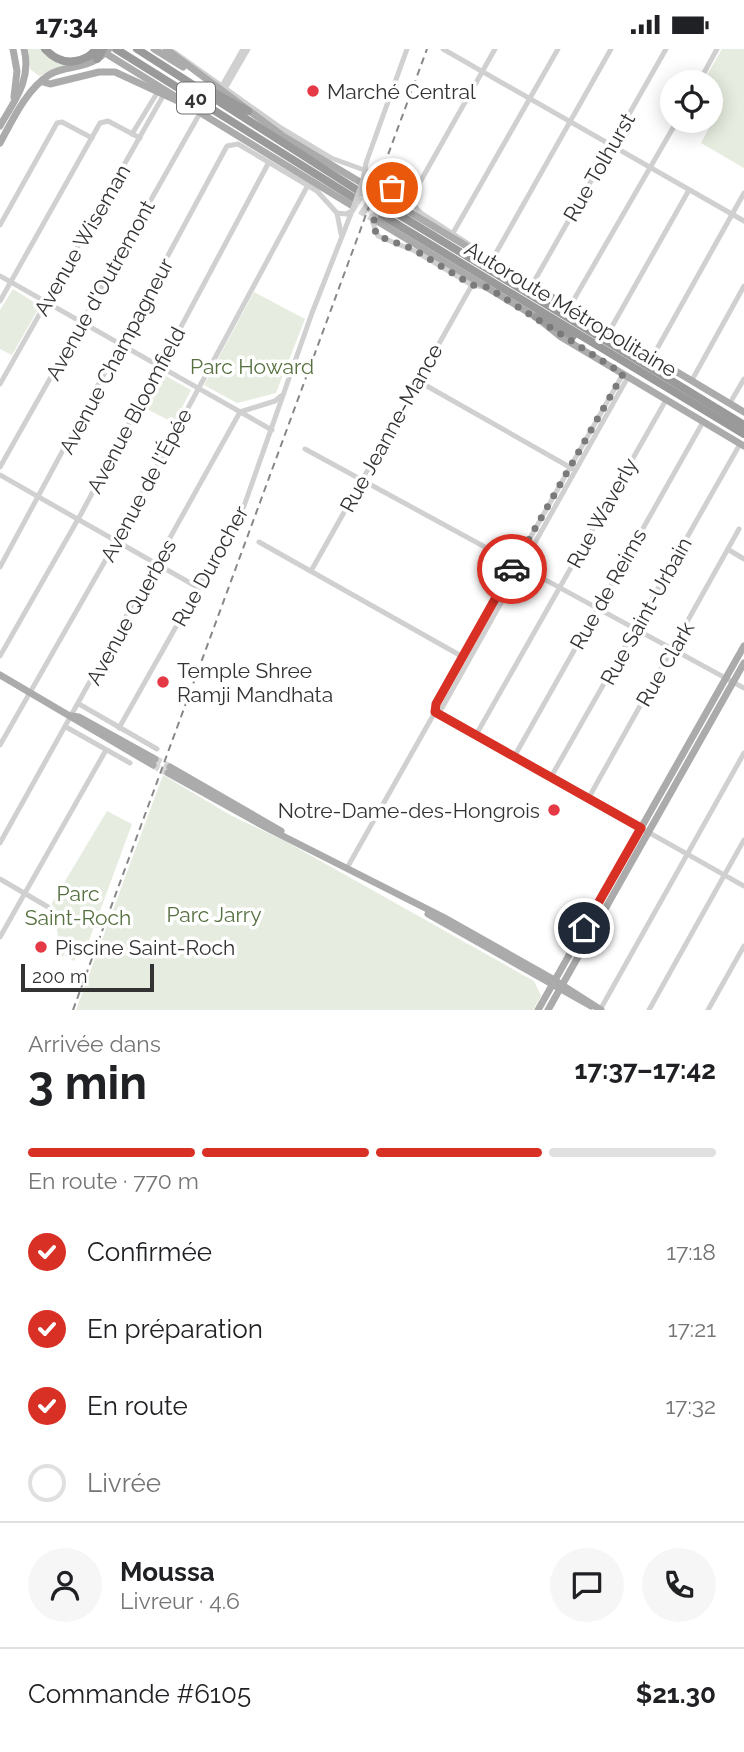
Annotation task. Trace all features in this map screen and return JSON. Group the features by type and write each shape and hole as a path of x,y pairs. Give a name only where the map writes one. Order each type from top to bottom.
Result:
{"highway":[{"path":"45,49 63,61 76,62 100,49"},
{"name":"40","path":"116,49 356,194"},
{"name":"40","path":"137,49 356,194"},
{"path":"187,80 248,111"},
{"name":"Autoroute Métropolitaine","path":"380,209 625,362 723,417 744,425"},
{"name":"Autoroute Métropolitaine","path":"380,209 652,369 744,434"},
{"path":"536,317 625,362"},
{"path":"598,325 652,369"}],"main road":[{"path":"13,49 17,71 14,101"},
{"path":"0,126 26,76 24,49"},
{"path":"100,49 245,140 356,194"},
{"path":"0,143 25,99 49,75 82,67 90,55 109,49"},
{"path":"154,49 196,74 248,111 356,194"},
{"path":"167,49 196,74"},
{"path":"90,55 128,67"},
{"path":"43,82 50,84 116,72 160,95 191,107"},
{"path":"380,209 492,260 744,412"},
{"path":"380,209 557,334 742,445"},
{"path":"538,1010 557,985 744,646"},
{"path":"644,830 744,663"},
{"path":"0,675 72,716 76,722 154,762"},
{"path":"169,770 599,1009"},
{"path":"548,1010 557,985"}],"street":[{"path":"167,49 225,85 293,136 331,158 367,171"},
{"path":"225,85 243,49"},
{"path":"225,85 248,49"},
{"path":"337,213 346,214 367,171 366,163 407,49"},
{"path":"443,49 744,221"},
{"path":"406,198 415,191 495,49"},
{"path":"453,233 558,49"},
{"path":"487,287 472,285 413,249 378,236 380,209 393,188 421,213 492,260 611,49"},
{"name":"Rue Tolhurst","path":"532,285 666,49"},
{"path":"706,70 717,49"},
{"name":"Avenue Wiseman","path":"132,134 160,95"},
{"name":"Avenue Wiseman","path":"0,384 140,138 160,95"},
{"name":"Avenue d'Outremont","path":"0,467 200,113"},
{"path":"0,301 92,138 105,120 140,138"},
{"path":"0,226 57,123 62,122 92,138"},
{"path":"569,308 670,133"},
{"path":"245,140 258,155 307,185 337,213 341,234"},
{"name":"Avenue Champagneur","path":"0,567 229,144 236,143 258,155"},
{"name":"Avenue Bloomfield","path":"0,656 78,519 269,162"},
{"name":"Avenue de l'Épée","path":"0,745 116,541 307,185"},
{"path":"610,330 689,190"},
{"path":"653,356 744,193"},
{"path":"240,412 279,398 356,194"},
{"path":"0,276 272,430"},
{"name":"Rue Jeanne-Mance","path":"311,571 472,285"},
{"path":"692,380 744,286"},
{"path":"347,868 435,712 442,708 465,659 625,376"},
{"path":"730,403 744,379"},
{"path":"418,381 573,469"},
{"name":"Rue Durocher","path":"119,728 244,506 272,430 279,398"},
{"name":"Rue Waverly","path":"476,736 666,400"},
{"name":"Avenue Querbes","path":"0,843 158,565 240,412"},
{"name":"Rue de Reims","path":"514,757 703,422"},
{"name":"Rue Saint-Urbain","path":"551,777 742,445"},
{"path":"305,449 744,688"},
{"path":"0,475 199,588"},
{"name":"Rue Clark","path":"588,799 739,529"},
{"path":"259,542 465,659"},
{"path":"729,550 744,559"},
{"path":"79,704 157,750"},
{"path":"435,712 744,886"},
{"path":"66,727 130,763"},
{"path":"0,937 106,750"},
{"path":"599,1009 744,753"},
{"path":"649,1010 744,840"},
{"path":"0,880 48,907"},
{"path":"708,1010 744,946"}],"green space":[{"path":"28,49 41,49 49,57 71,65 39,76 30,69"},
{"path":"722,49 744,49 744,168 701,143 706,133 723,133 723,70 710,70"},
{"path":"13,289 40,306 12,355 0,349 0,310"},
{"name":"Parc Howard","path":"254,292 305,319 276,393 237,403 204,385"},
{"path":"162,374 191,390 174,423 143,407"},
{"name":"Parc Jarry","path":"163,775 232,816 285,841 534,981 541,996 533,1010 76,1010"},
{"name":"Parc Saint-Roch","path":"107,811 132,824 87,946 73,939 83,945 74,961 65,956 69,946 62,958 52,903"}],"tunnel":[{"path":"360,182 386,198"},
{"path":"357,190 383,205"},
{"path":"354,198 380,214"},
{"path":"351,205 377,221"},
{"path":"155,759 170,767"},
{"path":"153,765 168,773"}],"railway":[{"path":"73,1010 427,49"}],"way so far":[{"path":"392,188 385,193 372,225 378,236 413,249 472,285 487,287 623,374 512,569"}],"place":[{"name":"Marché Central","path":"313,91"},
{"name":"Temple Shree Ramji Mandhata","path":"163,682"},
{"name":"Notre-Dame-des-Hongrois","path":"554,810"},
{"name":"Piscine Saint-Roch","path":"41,947"}],"route":[{"path":"512,569 436,704 435,712 641,828 584,928"}]}
